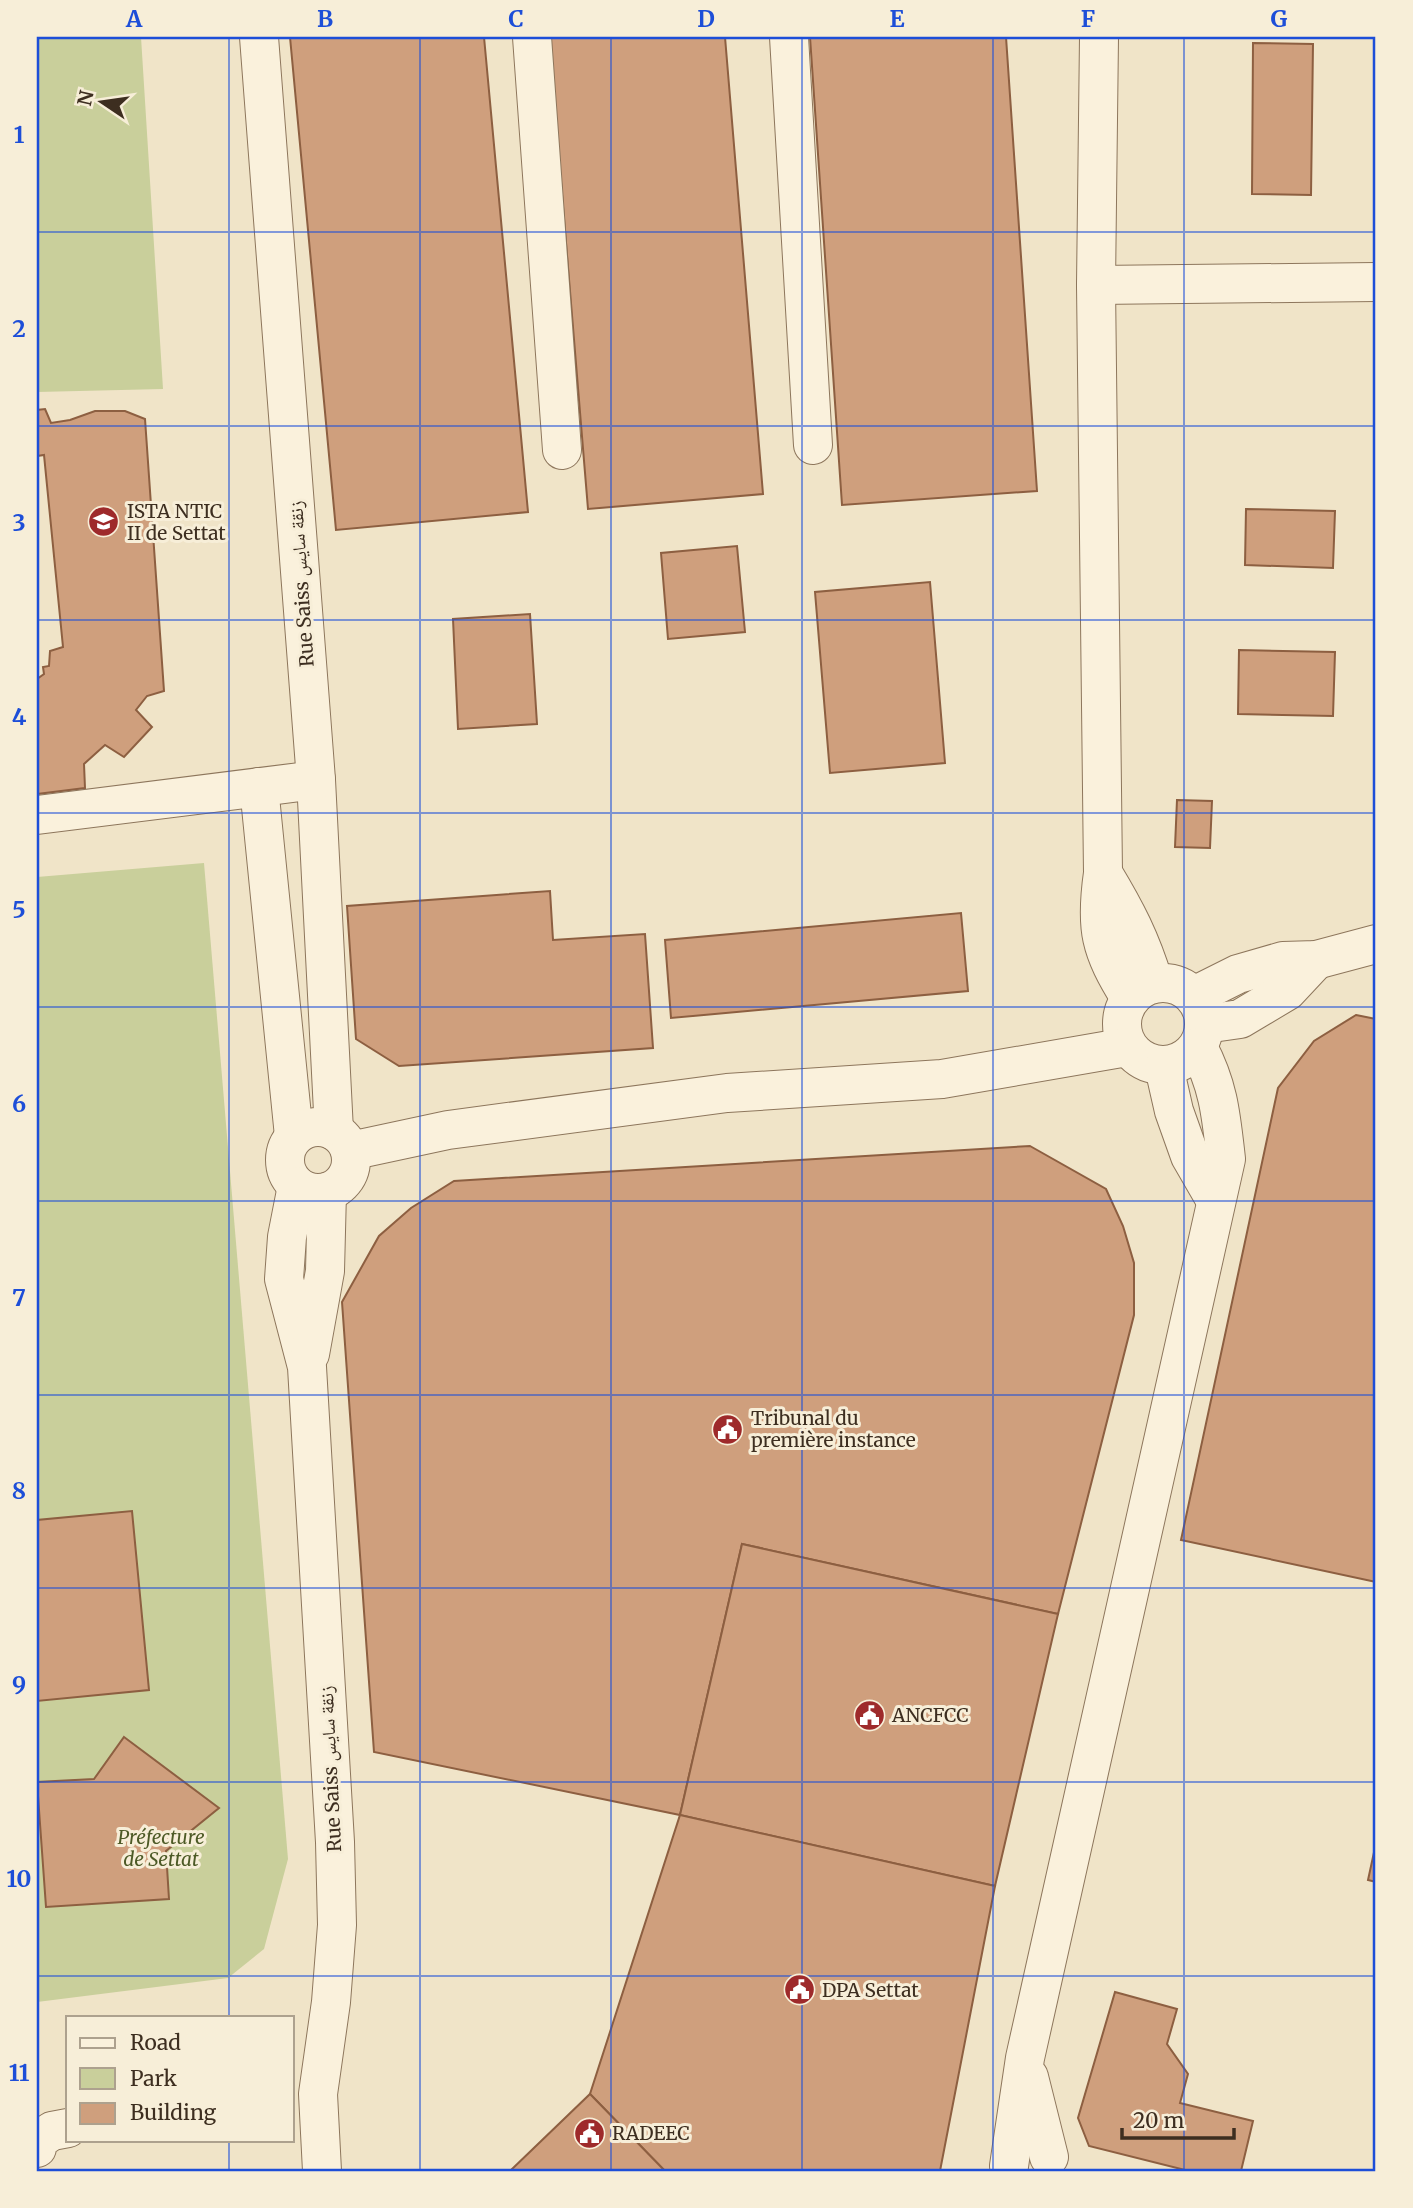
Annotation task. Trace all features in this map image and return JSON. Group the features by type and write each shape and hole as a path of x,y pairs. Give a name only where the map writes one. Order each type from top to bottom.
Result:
{"street":[{"name":"Rue Saiss زنقة سايس","path":"258,37 342,1141"},
{"path":"531,37 562,450"},
{"path":"789,37 813,445"},
{"path":"1099,37 1096,285 1103,873 1099,905 1100,936 1111,966 1142,990"},
{"path":"1096,285 1376,282"},
{"path":"37,815 316,780"},
{"path":"259,787 294,1136"},
{"path":"1199,1022 1240,1019 1287,990 1316,960 1376,944"},
{"path":"1006,2168 1025,2058 1226,1159 1220,1103 1199,1022 1175,983 1142,990 1122,1014 1121,1031 1127,1047 1137,1058 1164,1067 1184,1061 1199,1022"},
{"path":"342,1141 351,1164 347,1176 339,1186 312,1189 289,1178 284,1156 288,1145 294,1136 315,1126 342,1141 448,1130 727,1093 942,1079 1127,1047"},
{"path":"1164,1067 1174,1111 1189,1156 1216,1201"},
{"name":"Rue Saiss زنقة سايس","path":"312,1189 287,1237 285,1279 307,1367 335,1842 336,1911 331,2001 305,2096 322,2171"},
{"path":"1025,2058 1059,2164"},
{"path":"37,2148 38,2140 52,2131 66,2128"},
{"path":"1006,2168 1021,2158 1035,2155 1059,2164"},
{"path":"37,2164 38,2171"}],"green space":[{"path":"37,37 141,37 163,389 37,392"},
{"name":"Préfecture de Settat","path":"204,863 288,1859 264,1949 228,1978 37,2002 37,877"}],"building":[{"path":"290,37 484,37 528,512 336,530"},
{"path":"549,37 725,37 763,494 588,509"},
{"path":"810,37 1006,37 1037,491 842,505"},
{"path":"1253,43 1313,44 1311,195 1252,194"},
{"path":"45,409 51,423 70,420 95,411 125,411 145,419 164,691 147,696 136,710 152,727 124,757 105,745 84,764 85,788 37,794 37,679 44,674 43,667 49,666 50,651 63,647 44,455 37,456 37,410"},
{"path":"1246,509 1335,511 1333,568 1245,565"},
{"path":"737,546 745,632 668,639 661,553"},
{"path":"930,582 945,763 830,773 815,592"},
{"path":"530,614 537,724 458,729 453,619"},
{"path":"1239,650 1335,652 1333,716 1238,714"},
{"path":"1177,800 1212,801 1210,848 1175,847"},
{"path":"550,891 553,940 645,934 653,1048 399,1066 356,1039 347,906"},
{"path":"961,913 968,991 671,1018 665,940"},
{"path":"1356,1015 1376,1019 1376,1582 1181,1540 1278,1088 1314,1041"},
{"name":"Tribunal du première instance","path":"1030,1146 1106,1189 1123,1226 1134,1263 1134,1315 1058,1614 742,1544 680,1815 374,1752 342,1302 379,1236 411,1208 454,1181"},
{"path":"132,1511 149,1690 37,1701 37,1520"},
{"name":"ANCFCC","path":"742,1544 1058,1614 995,1886 680,1815"},
{"path":"124,1737 219,1808 166,1851 169,1899 46,1907 37,1782 94,1779"},
{"name":"DPA Settat","path":"680,1815 995,1886 940,2171 665,2171 590,2094"},
{"path":"1376,1843 1376,1882 1368,1880"},
{"path":"1115,1992 1177,2009 1167,2044 1188,2074 1180,2103 1253,2121 1241,2171 1189,2171 1089,2146 1078,2118"},
{"name":"RADEEC","path":"590,2094 665,2171 510,2171"}],"place":[{"name":"ISTA NTIC II de Settat","path":"104,522"},
{"name":"Tribunal du première instance","path":"728,1429"},
{"name":"ANCFCC","path":"869,1715"},
{"name":"DPA Settat","path":"799,1990"},
{"name":"RADEEC","path":"589,2133"}]}
